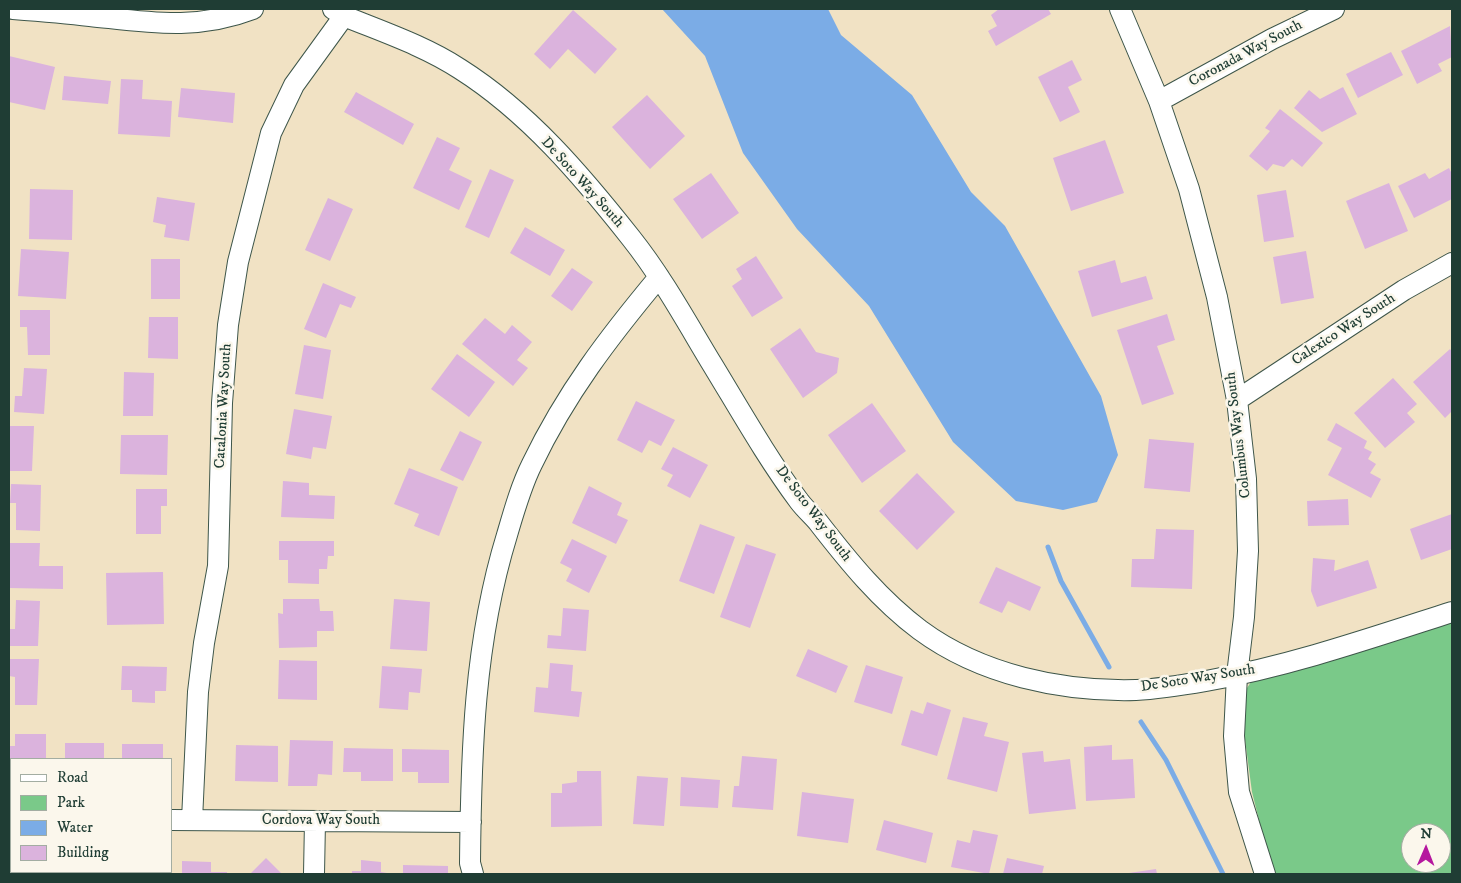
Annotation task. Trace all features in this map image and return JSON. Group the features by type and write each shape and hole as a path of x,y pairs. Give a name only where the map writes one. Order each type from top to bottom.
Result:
{"street":[{"path":"13,9 90,16 145,24 187,24 231,18 253,9"},
{"name":"Columbus Way South","path":"1120,9 1159,101 1189,189 1217,297 1237,400 1246,478 1248,551 1244,617 1236,675 1234,736 1239,792 1265,874"},
{"name":"Coronada Way South","path":"1159,101 1272,38 1334,9"},
{"name":"De Soto Way South","path":"339,12 432,53 461,69 516,112 564,158 633,240 659,277 759,442 802,505 814,517 850,564 886,602 922,632 970,658 1004,672 1070,687 1137,690 1236,675 1327,652 1452,612"},
{"name":"Catalonia Way South","path":"192,820 198,692 204,643 218,566 222,403 228,326 238,262 271,133 294,85 339,12"},
{"name":"Calexico Way South","path":"1237,400 1404,290 1452,264"},
{"path":"473,874 470,863 475,695 484,629 496,568 531,465 567,398 604,344 659,277"},
{"name":"Cordova Way South","path":"172,820 471,822"},
{"path":"314,874 315,821"}],"green space":[{"path":"1452,621 1452,874 1276,874 1267,852 1252,792 1244,732 1245,691 1253,679"}],"water":[{"path":"662,9 828,9 841,35 912,95 971,192 1005,226 1101,396 1118,455 1097,502 1063,510 1016,501 953,442 869,306 797,229 743,153 705,56"}],"building":[{"path":"999,9 1048,9 1051,14 996,46 988,31 997,26 991,15"},
{"path":"573,10 617,49 595,74 568,49 550,69 534,54"},
{"path":"1450,26 1452,57 1438,64 1442,71 1417,84 1401,51"},
{"path":"1391,52 1403,75 1358,98 1346,74"},
{"path":"9,56 55,67 45,110 9,102"},
{"path":"1072,60 1082,80 1068,87 1080,112 1060,122 1038,77"},
{"path":"64,76 111,81 108,104 62,100"},
{"path":"121,79 143,80 142,99 172,101 170,137 118,134"},
{"path":"1343,87 1357,114 1322,132 1294,108 1309,90 1320,99"},
{"path":"181,88 235,93 233,123 178,117"},
{"path":"356,92 414,124 403,145 344,112"},
{"path":"647,95 685,136 650,169 612,127"},
{"path":"1280,109 1323,143 1302,167 1292,159 1284,167 1273,164 1267,171 1249,156 1270,131 1265,128"},
{"path":"437,137 460,148 449,170 472,181 459,210 413,188"},
{"path":"1105,140 1124,193 1071,211 1053,158"},
{"path":"1449,168 1452,174 1452,199 1414,218 1398,186 1425,173 1429,179"},
{"path":"490,169 514,180 489,238 465,227"},
{"path":"711,173 739,213 702,239 673,199"},
{"path":"1389,183 1408,231 1365,249 1346,201"},
{"path":"30,189 73,190 72,240 29,239"},
{"path":"1286,190 1294,237 1264,242 1257,195"},
{"path":"157,197 195,203 189,241 164,237 166,225 153,222"},
{"path":"328,198 353,209 330,261 305,250"},
{"path":"525,227 565,250 550,276 510,253"},
{"path":"21,249 69,252 66,299 18,296"},
{"path":"1306,251 1314,298 1281,304 1273,257"},
{"path":"756,256 783,298 752,317 732,286 742,279 736,269"},
{"path":"151,259 180,259 180,299 151,299"},
{"path":"1115,260 1121,283 1146,276 1153,299 1092,317 1078,271"},
{"path":"572,268 593,282 572,311 551,296"},
{"path":"323,283 356,297 351,308 340,304 326,338 304,329"},
{"path":"20,310 50,310 50,355 28,355 27,327 20,327"},
{"path":"1167,314 1175,340 1157,346 1174,394 1142,405 1117,330"},
{"path":"149,317 178,317 178,359 148,358"},
{"path":"485,318 505,334 512,325 532,342 517,360 528,368 513,386 462,344"},
{"path":"800,328 816,352 839,358 837,373 803,398 770,349"},
{"path":"304,345 331,350 323,399 295,394"},
{"path":"1450,349 1452,352 1452,411 1445,418 1413,382"},
{"path":"457,354 495,382 469,417 431,389"},
{"path":"24,368 47,369 44,414 14,412 15,396 22,396"},
{"path":"124,372 154,373 153,416 123,416"},
{"path":"1393,378 1417,404 1407,413 1415,422 1385,448 1354,413"},
{"path":"636,401 675,420 661,446 649,440 642,453 617,440"},
{"path":"872,403 906,451 862,483 828,435"},
{"path":"294,409 332,416 326,449 313,447 311,459 286,454"},
{"path":"1336,423 1367,441 1364,448 1372,452 1368,459 1376,464 1370,473 1381,479 1371,498 1328,475 1342,448 1327,440"},
{"path":"10,426 34,426 32,471 9,471"},
{"path":"460,431 482,442 463,481 440,470"},
{"path":"121,435 168,435 167,475 120,474"},
{"path":"1149,439 1194,443 1190,492 1144,488"},
{"path":"673,447 708,465 690,498 667,486 673,475 661,469"},
{"path":"409,468 458,487 439,536 414,526 419,514 394,504"},
{"path":"917,473 955,512 917,550 879,511"},
{"path":"283,481 309,483 309,495 335,496 334,519 281,517"},
{"path":"11,484 41,485 40,531 16,530 16,503 10,503"},
{"path":"589,486 622,503 617,515 628,520 616,544 572,523"},
{"path":"136,489 167,489 167,506 161,506 161,534 136,534"},
{"path":"1348,499 1349,525 1308,526 1307,501"},
{"path":"1452,514 1452,549 1421,560 1410,529"},
{"path":"700,524 735,537 714,594 679,581"},
{"path":"1156,529 1194,530 1192,589 1131,587 1132,559 1154,559"},
{"path":"572,539 607,556 589,593 566,581 572,569 560,563"},
{"path":"279,541 334,541 334,556 328,556 327,569 319,569 319,584 288,583 288,560 279,560"},
{"path":"9,543 40,543 39,566 63,566 63,589 9,588"},
{"path":"746,544 776,554 750,628 720,617"},
{"path":"1313,558 1335,560 1334,571 1368,560 1377,588 1317,607 1311,591"},
{"path":"996,567 1041,587 1030,611 1008,601 1002,613 979,603"},
{"path":"163,572 164,624 107,625 106,573"},
{"path":"283,599 319,599 320,611 333,611 334,631 317,631 317,647 279,648 278,613 283,614"},
{"path":"394,599 430,602 427,651 390,649"},
{"path":"16,600 40,601 38,646 9,646 9,629 15,629"},
{"path":"563,608 589,610 586,651 547,648 548,635 561,636"},
{"path":"808,649 848,666 836,693 796,676"},
{"path":"10,659 39,659 37,705 15,705 15,677 9,676"},
{"path":"279,660 317,661 317,700 278,699"},
{"path":"550,663 573,665 571,691 582,692 579,717 534,712 536,687 548,688"},
{"path":"866,665 903,677 892,714 854,702"},
{"path":"122,666 167,667 166,691 155,691 155,703 132,702 132,690 121,690"},
{"path":"382,666 422,669 420,693 409,692 408,710 379,708"},
{"path":"927,702 951,710 937,756 901,745 911,710 923,714"},
{"path":"963,717 988,723 984,736 1009,742 997,792 947,779"},
{"path":"15,734 46,734 46,758 10,758 9,768 9,746 15,746"},
{"path":"290,740 333,741 332,775 318,774 317,786 288,786"},
{"path":"65,743 104,743 104,758 65,758"},
{"path":"122,744 163,744 163,758 122,758"},
{"path":"236,745 278,746 278,782 235,781"},
{"path":"1112,745 1112,760 1133,759 1135,798 1086,801 1084,747"},
{"path":"344,748 393,749 393,781 361,781 361,772 343,772"},
{"path":"402,749 449,750 449,783 418,783 418,772 402,772"},
{"path":"1043,751 1044,762 1070,759 1076,809 1029,814 1022,753"},
{"path":"742,756 777,759 773,810 732,807 734,786 739,786"},
{"path":"577,771 601,771 602,826 551,827 551,793 562,793 562,784 577,782"},
{"path":"637,776 668,778 664,826 633,824"},
{"path":"681,777 720,780 718,808 680,806"},
{"path":"802,792 854,799 848,843 797,836"},
{"path":"884,820 933,833 926,863 876,850"},
{"path":"973,830 998,835 989,874 951,867 957,840 970,843"},
{"path":"266,858 282,874 250,874"},
{"path":"1007,858 1044,866 1042,874 1003,874"},
{"path":"9,860 10,873 43,874 9,874"},
{"path":"361,860 381,862 381,872 393,874 352,874 352,871 361,871"},
{"path":"182,861 211,862 211,872 227,872 227,874 182,874"},
{"path":"403,865 448,866 448,874 403,874"},
{"path":"1156,869 1157,874 1129,874 1129,873"},
{"path":"66,873 106,873 106,874"},
{"path":"123,873 158,873 158,874"}],"waterway":[{"path":"1048,547 1061,581 1109,667"},
{"path":"1141,722 1166,760 1223,874"}]}
